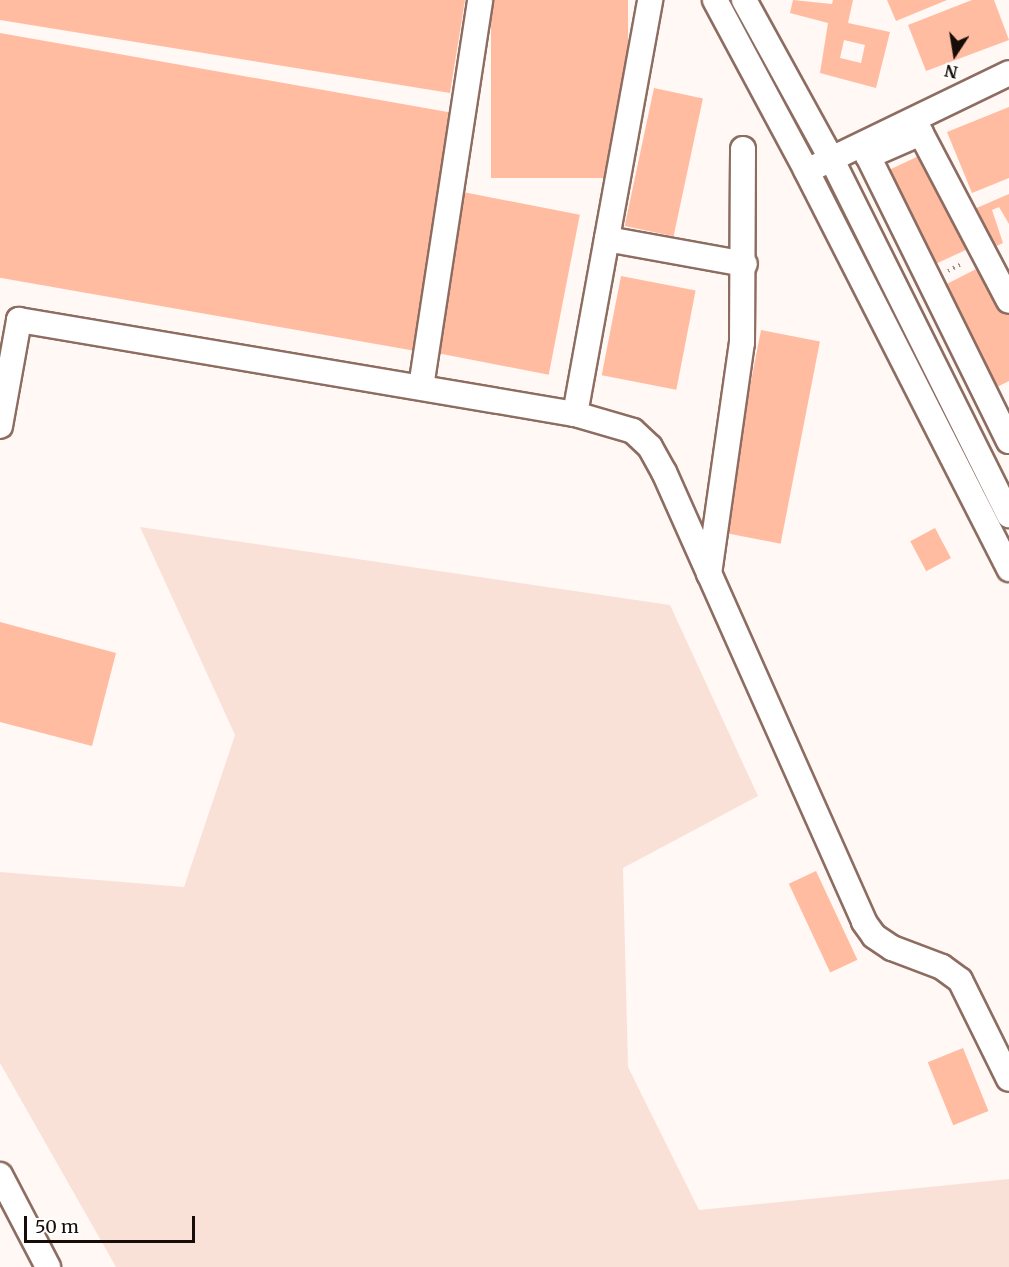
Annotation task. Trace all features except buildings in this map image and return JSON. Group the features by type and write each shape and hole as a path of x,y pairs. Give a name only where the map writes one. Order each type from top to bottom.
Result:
{"street":[{"path":"421,387 480,0"},
{"path":"575,414 650,0"},
{"path":"715,0 806,170 1009,569"},
{"path":"744,0 832,160 1009,515"},
{"path":"1009,73 868,156 1009,441"},
{"path":"806,170 910,130"},
{"path":"910,130 983,251 1009,301"},
{"path":"708,574 742,343 745,264 743,149"},
{"path":"607,239 745,264"},
{"path":"0,426 10,318 575,414 633,431 650,447 864,922 874,936 892,948 942,967 960,980 1009,1079"},
{"path":"0,1175 48,1267"}],"path":[{"path":"929,282 983,251"}],"shaded area":[{"path":"140,527 670,605 758,796 623,868 628,1067 699,1210 1009,1179 1009,1267 116,1267 0,1063 0,872 184,887 235,735"}]}
